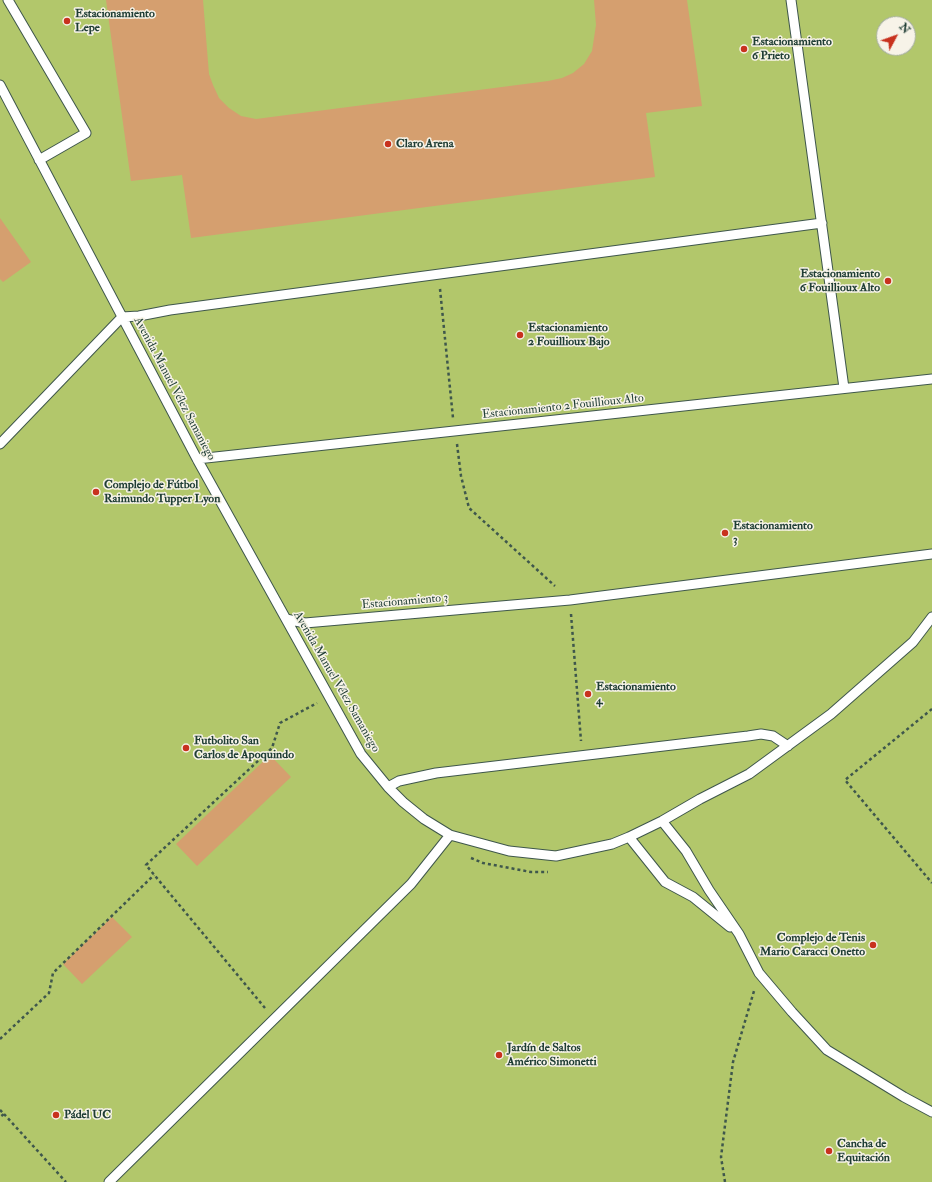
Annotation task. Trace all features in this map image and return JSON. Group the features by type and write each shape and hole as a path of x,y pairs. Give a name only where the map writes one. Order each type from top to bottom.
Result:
{"lane":[{"path":"8,0 86,133 39,160"},
{"path":"791,0 844,388"},
{"name":"Avenida Manuel Vélez Samaniego","path":"0,85 197,459 361,754 388,787 403,802 424,819 450,835 509,852 556,856 612,844 629,837 749,774 788,746 831,714 913,642 932,617"},
{"path":"0,444 122,317 139,316 170,310 822,223"},
{"name":"Estacionamiento 2 Fouillioux Alto","path":"197,459 932,378"},
{"name":"Estacionamiento 3","path":"286,619 305,623 570,600 932,554"},
{"path":"388,787 399,781 436,773 761,734 773,736 788,746"},
{"path":"662,821 686,851 709,890 739,934 760,973 792,1012 827,1050 904,1097 932,1112"},
{"path":"109,1182 411,884 450,835"},
{"path":"629,837 665,882 693,897 739,934"}],"path":[{"path":"438,274 455,431 469,508 570,600 572,643 582,755"},
{"path":"274,1019 146,865 272,748 280,723 329,697"},
{"path":"932,709 845,780 932,883"},
{"path":"0,1039 49,993 53,973 154,875"},
{"path":"725,1182 721,1157 734,1062 760,973"},
{"path":"0,1110 66,1182"},
{"path":"0,1117 4,1114"}],"green space":[{"path":"0,0 932,0 932,1182 0,1182"}],"building":[{"name":"Claro Arena","path":"106,0 203,0 209,74 213,85 219,98 229,108 241,116 256,119 562,78 573,73 584,64 592,51 596,25 594,0 687,0 702,106 646,113 655,177 191,238 182,175 131,181"},
{"path":"0,218 31,262 3,282 0,279"},
{"path":"270,755 291,777 197,866 176,844"},
{"path":"112,917 132,937 82,984 63,964"}],"place":[{"name":"Estacionamiento Lepe","path":"67,21"},
{"name":"Estacionamiento 6 Prieto","path":"744,49"},
{"name":"Claro Arena","path":"388,144"},
{"name":"Estacionamiento 6 Fouillioux Alto","path":"888,281"},
{"name":"Estacionamiento 2 Fouillioux Bajo","path":"520,335"},
{"name":"Complejo de Fútbol Raimundo Tupper Lyon","path":"96,492"},
{"name":"Estacionamiento 3","path":"725,533"},
{"name":"Estacionamiento 4","path":"588,694"},
{"name":"Futbolito San Carlos de Apoquindo","path":"186,748"},
{"name":"Complejo de Tenis Mario Caracci Onetto","path":"873,945"},
{"name":"Jardín de Saltos Américo Simonetti","path":"499,1055"},
{"name":"Pádel UC","path":"56,1115"},
{"name":"Cancha de Equitación","path":"829,1151"}]}
